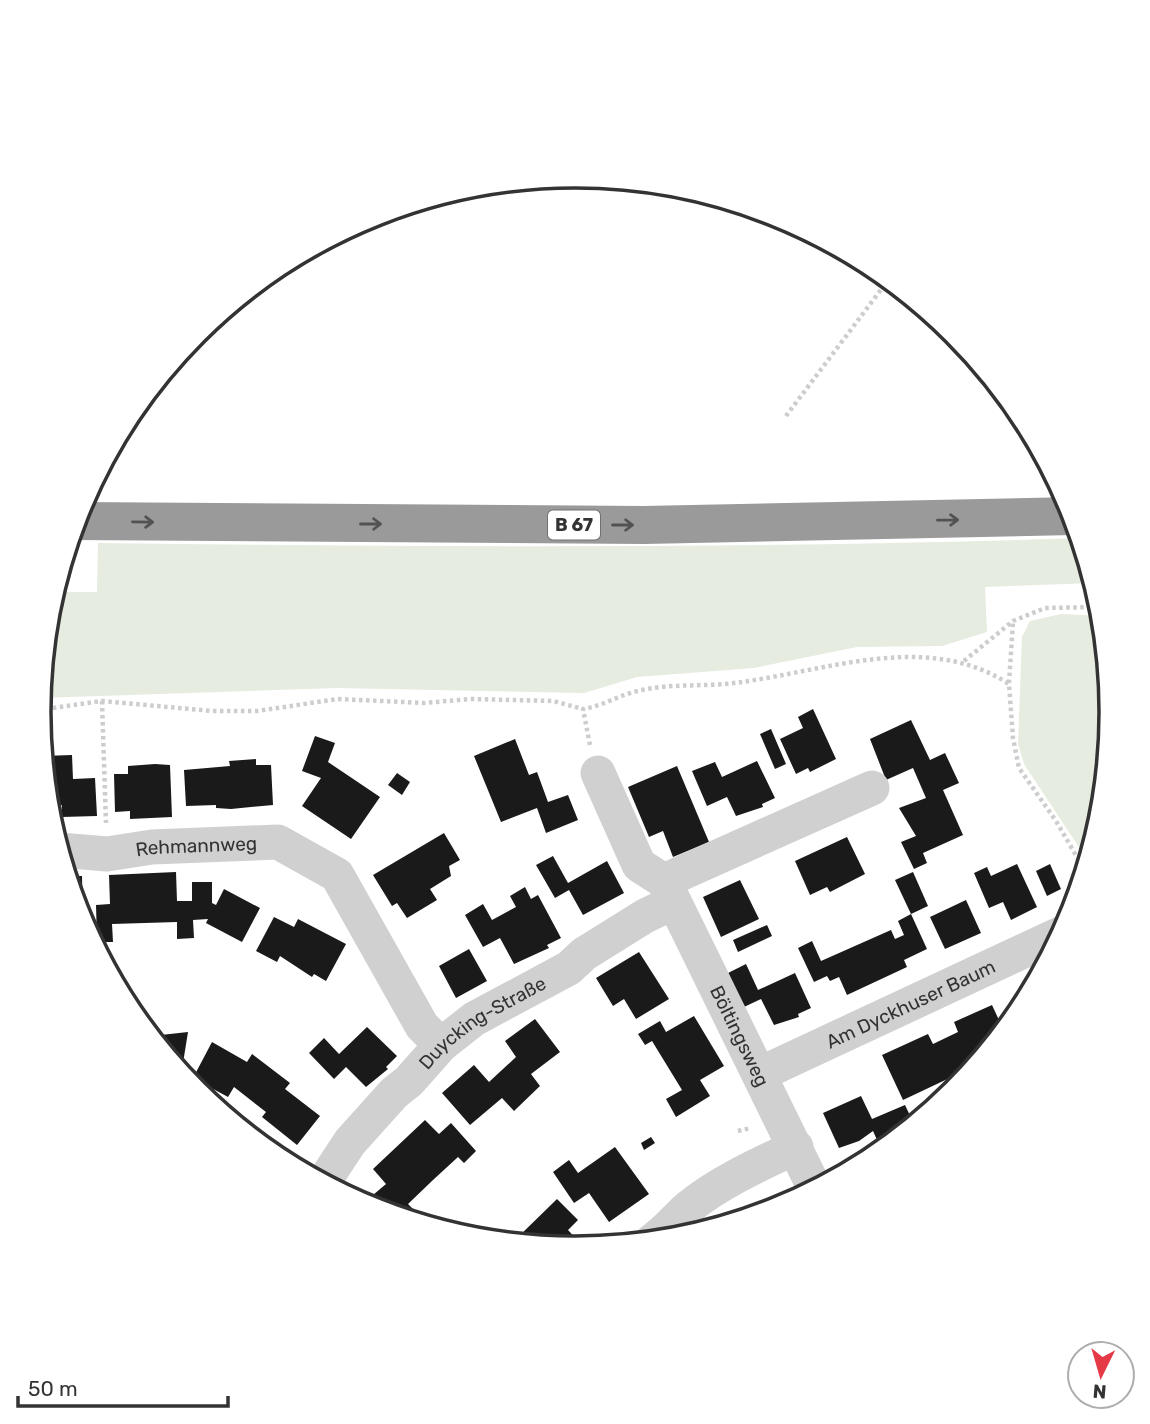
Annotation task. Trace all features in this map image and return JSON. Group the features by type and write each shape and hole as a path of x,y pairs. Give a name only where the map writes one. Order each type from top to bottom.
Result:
{"highway":[{"name":"B 67","path":"98,496 584,500 1051,492"},
{"name":"B 67","path":"87,521 644,525 1061,516"}],"street":[{"name":"Böltingsweg","path":"598,773 639,866 669,892 811,1180"},
{"path":"669,892 872,788"},
{"name":"Rehmannweg","path":"70,851 107,854 130,853 152,847 278,842 337,875 422,1026 441,1045"},
{"name":"Duycking-Straße","path":"329,1174 350,1142 441,1045 474,1019 569,968 584,954 645,916 669,892"},
{"name":"Am Dyckhuser Baum","path":"760,1074 1047,940"},
{"path":"673,1227 688,1208 754,1167 796,1147"}],"path":[{"path":"786,416 882,288"},
{"path":"963,662 1013,621 1045,608 1088,607"},
{"path":"1013,621 1009,684 1013,738 1019,768 1056,821 1078,859"},
{"path":"51,708 102,701 233,711 338,699 424,703 470,699 553,701 583,709 597,707 638,690 736,682 879,658 928,656 963,662 990,672 1009,684"},
{"path":"102,701 107,854"},
{"path":"583,709 598,773"}],"shaded area":[{"path":"1069,538 1083,583 985,587 987,632 942,646 857,647 754,668 637,677 584,693 337,688 51,698 55,644 65,592 97,592 98,543 589,546"},
{"path":"1061,614 1090,615 1098,678 1098,746 1095,780 1081,850 1024,764 1018,744 1022,637 1030,621"}],"building":[{"path":"813,709 836,759 810,772 808,768 796,774 780,739 803,728 798,717"},
{"path":"911,720 930,760 945,753 959,783 943,790 963,835 923,853 927,863 914,869 901,842 916,836 899,808 926,798 913,768 886,780 870,739"},
{"path":"771,729 786,764 775,769 760,734"},
{"path":"315,736 335,743 328,762 380,797 351,839 302,806 321,778 302,771"},
{"path":"515,739 529,775 537,772 548,802 568,795 578,820 546,833 537,808 501,822 474,756"},
{"path":"72,755 73,779 95,778 97,816 62,817 53,756"},
{"path":"256,759 256,765 271,765 273,805 231,809 216,808 216,805 186,806 184,770 230,766 229,761"},
{"path":"757,761 775,798 762,804 763,807 736,816 727,797 707,806 692,771 715,762 722,777"},
{"path":"170,765 172,817 130,819 130,811 115,812 114,774 128,774 128,766"},
{"path":"677,766 709,842 673,857 663,831 649,837 628,787"},
{"path":"397,773 410,782 402,795 388,785"},
{"path":"444,833 460,860 449,866 451,876 430,889 437,900 407,918 397,903 392,906 373,875"},
{"path":"847,837 865,874 830,892 827,887 810,895 795,861"},
{"path":"553,856 568,883 607,861 624,893 583,915 569,890 555,898 536,865"},
{"path":"1017,864 1037,907 1011,920 1003,902 989,908 974,873 987,867 991,876"},
{"path":"1050,864 1061,889 1047,896 1036,871"},
{"path":"176,872 177,901 192,901 192,882 212,882 212,903 216,905 224,889 260,908 242,942 206,923 208,919 193,920 194,938 177,939 177,922 112,924 113,942 104,942 97,925 96,905 110,904 109,875"},
{"path":"913,872 928,906 911,914 895,880"},
{"path":"77,876 82,876 82,890"},
{"path":"740,880 759,919 721,937 703,897"},
{"path":"525,887 531,899 538,895 561,938 547,945 549,948 514,964 500,938 483,947 465,915 483,904 492,920 516,907 510,896"},
{"path":"966,900 981,933 945,949 930,917"},
{"path":"911,914 927,949 904,960 907,967 847,995 839,977 830,981 827,976 814,982 798,948 812,941 821,961 891,930 895,939 904,935 898,921"},
{"path":"274,917 294,927 298,919 346,944 326,981 314,974 312,977 280,956 277,962 256,951"},
{"path":"767,925 772,936 738,952 733,940"},
{"path":"469,949 487,981 456,998 439,966"},
{"path":"639,952 669,999 636,1019 624,999 613,1006 596,978"},
{"path":"746,964 758,990 795,973 811,1008 798,1014 799,1017 774,1025 761,999 744,1007 728,973"},
{"path":"992,1005 999,1020 951,1077 903,1100 882,1055 928,1034 933,1044 958,1032 954,1022"},
{"path":"694,1016 724,1066 700,1080 710,1096 676,1117 666,1099 682,1090 652,1041 645,1045 638,1034 660,1021 666,1032"},
{"path":"535,1019 560,1052 531,1074 540,1086 514,1111 502,1098 470,1125 442,1093 474,1065 489,1082 516,1057 505,1041"},
{"path":"367,1027 397,1056 386,1067 388,1069 366,1087 346,1067 334,1079 309,1053 324,1038 339,1054"},
{"path":"188,1032 183,1061 162,1035"},
{"path":"212,1042 247,1062 252,1054 290,1083 285,1089 320,1116 297,1145 262,1117 266,1112 234,1087 228,1097 207,1085 195,1074"},
{"path":"861,1096 872,1119 905,1105 910,1115 877,1140 873,1131 859,1141 839,1148 823,1113"},
{"path":"425,1120 439,1134 451,1123 476,1151 464,1163 458,1157 433,1180 408,1204 414,1210 373,1195 386,1184 373,1169"},
{"path":"651,1137 655,1143 644,1150 641,1143"},
{"path":"615,1147 649,1194 609,1222 589,1193 574,1203 553,1172 569,1160 578,1173"},
{"path":"557,1199 578,1220 568,1230 573,1236 522,1233"}]}
